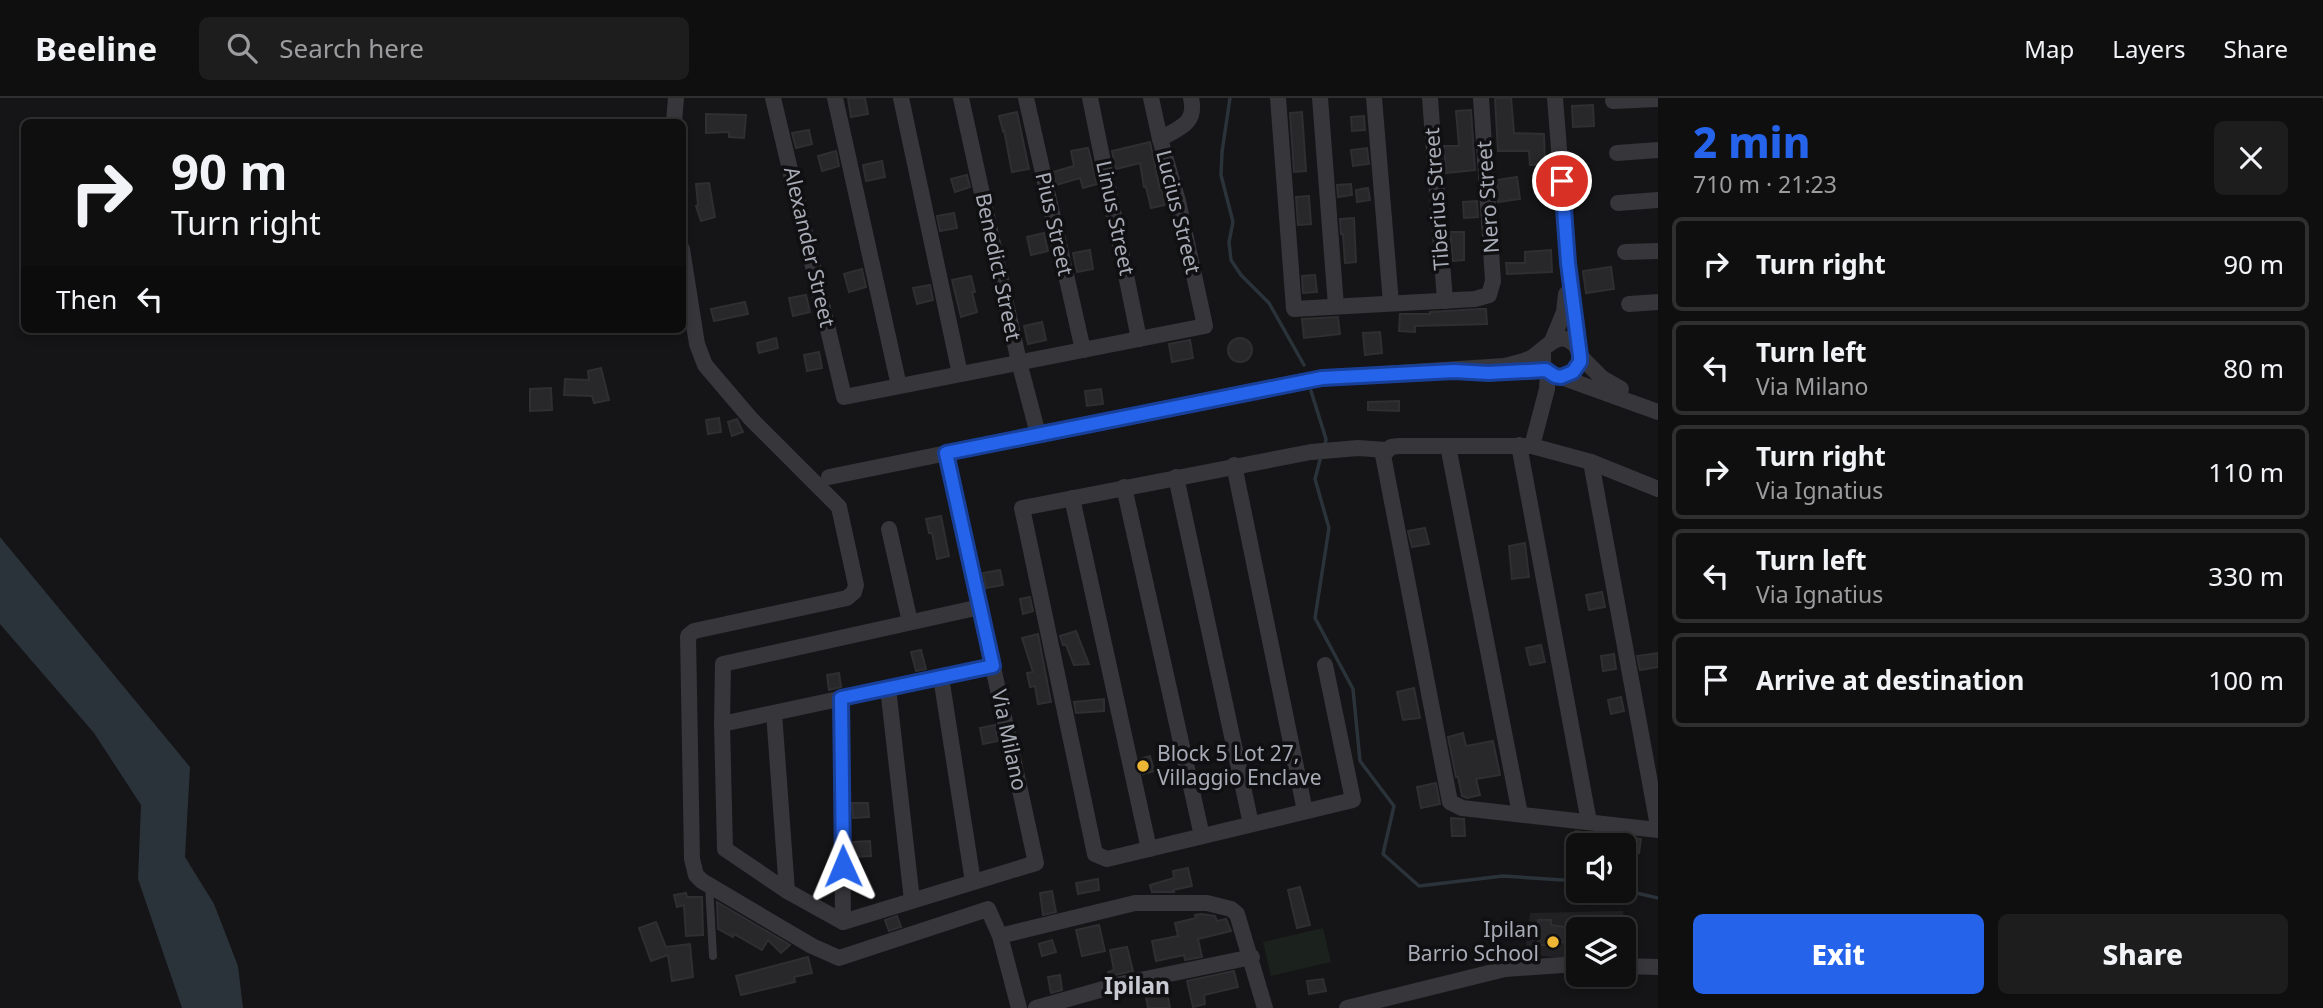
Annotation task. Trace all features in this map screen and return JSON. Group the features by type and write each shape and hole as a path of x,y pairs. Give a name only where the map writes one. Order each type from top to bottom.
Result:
{"street":[{"path":"674,119 676,98"},
{"name":"Alexander Street","path":"773,98 844,397 900,386"},
{"path":"835,98 900,386 1139,338"},
{"path":"901,98 960,374"},
{"name":"Benedict Street","path":"961,98 1019,362 1038,434"},
{"name":"Pius Street","path":"1026,98 1083,350"},
{"name":"Linus Street","path":"1090,98 1139,338"},
{"name":"Lucius Street","path":"1139,338 1205,326 1178,201 1151,98"},
{"path":"1160,139 1191,118 1191,98"},
{"path":"1278,98 1294,309 1445,301"},
{"path":"1320,98 1336,306"},
{"path":"1374,98 1391,303"},
{"name":"Tiberius Street","path":"1430,98 1445,301"},
{"name":"Nero Street","path":"1445,301 1489,295 1493,281 1481,98"},
{"path":"1552,377 1573,372 1580,362 1568,263 1555,98"},
{"path":"1613,101 1658,99"},
{"path":"1617,153 1658,150"},
{"path":"1618,203 1658,200"},
{"path":"1625,252 1658,251"},
{"path":"1552,377 1542,360 1564,312 1568,263"},
{"path":"686,274 697,344 705,365 793,463 839,507 856,585 854,592 847,598 694,631 688,636 692,859 696,875 812,946 839,958 988,909 1000,936 1019,1008"},
{"path":"1629,304 1658,303"},
{"path":"829,477 1322,378 1454,371 1520,363 1564,339 1570,341 1612,385 1658,410"},
{"path":"1454,371 1552,377 1658,410"},
{"path":"1552,377 1525,446 1589,822"},
{"path":"1325,665 1353,800 1107,859 1095,853 1022,508 1311,452 1386,450 1399,446 1525,446 1591,462 1658,489"},
{"path":"1448,446 1520,814"},
{"path":"1386,450 1383,462 1447,797 1455,806 1658,828 1591,462"},
{"name":"Via Milano","path":"946,453 1036,863 973,882"},
{"path":"1234,465 1305,811"},
{"path":"1176,477 1251,824"},
{"path":"1124,487 1202,836"},
{"path":"1072,498 1149,849"},
{"path":"889,529 910,622"},
{"path":"941,677 973,882 843,922 787,891 725,849 723,664 980,607"},
{"path":"722,724 993,666"},
{"path":"888,688 912,901"},
{"path":"841,698 843,922"},
{"path":"774,713 787,891"},
{"path":"1000,936 1135,903 1207,903 1231,909 1237,914 1252,957 1265,1008"},
{"path":"1036,1008 1121,984 1252,957"},
{"path":"1347,1008 1506,969 1566,965"},
{"path":"1636,966 1658,967"}],"lane":[{"path":"709,885 713,956"}],"shaded area":[{"path":"0,537 190,767 185,857 214,904 238,966 243,1008 182,1008 138,879 141,805 94,733 0,624"},
{"name":"Ipilan Barrio School","path":"1623,911 1624,917 1566,917 1566,959 1525,954 1530,913"},
{"path":"1323,928 1331,962 1271,976 1263,942"}],"building":[{"path":"848,98 865,98 868,114 851,117"},
{"path":"1495,98 1511,98 1514,133 1544,134 1545,164 1530,165 1529,151 1498,151"},
{"path":"1593,105 1594,126 1573,127 1572,106"},
{"path":"1471,110 1475,170 1446,173 1444,146 1459,146 1456,111"},
{"path":"1017,112 1029,169 1012,172 999,116"},
{"path":"1302,112 1306,171 1294,172 1290,113"},
{"path":"706,114 746,115 744,138 729,137 729,132 706,133"},
{"path":"1364,116 1365,130 1352,131 1351,117"},
{"path":"809,130 812,144 796,148 792,133"},
{"path":"1150,142 1165,205 1151,208 1140,163 1116,169 1112,151"},
{"path":"1088,148 1097,184 1083,188 1080,178 1056,185 1053,172 1074,166 1071,151"},
{"path":"1367,148 1369,164 1353,166 1351,150"},
{"path":"836,151 839,166 822,171 818,156"},
{"path":"882,161 885,177 866,181 863,165"},
{"path":"967,175 970,187 955,192 951,179"},
{"path":"1517,177 1520,199 1498,202 1497,180"},
{"path":"709,183 715,217 701,221 696,206 696,184"},
{"path":"1351,184 1352,195 1338,197 1337,185"},
{"path":"1368,188 1370,200 1357,202 1356,190"},
{"path":"1309,196 1311,224 1298,225 1296,197"},
{"path":"1477,201 1478,217 1464,218 1463,202"},
{"path":"954,213 957,228 940,231 937,216"},
{"path":"1354,218 1356,262 1345,263 1340,219"},
{"path":"1450,232 1464,232 1464,260 1453,261"},
{"path":"1044,233 1048,251 1031,255 1027,237"},
{"path":"1090,250 1093,269 1077,272 1073,253"},
{"path":"1551,250 1552,272 1507,274 1506,263 1525,263 1525,252"},
{"path":"1611,267 1614,289 1586,293 1583,271"},
{"path":"862,269 866,287 849,292 844,274"},
{"path":"1315,275 1317,292 1303,293 1302,276"},
{"path":"971,276 977,312 961,317 952,280"},
{"path":"930,285 933,300 917,304 913,288"},
{"path":"806,295 810,312 793,316 789,298"},
{"path":"745,302 748,314 714,321 711,309"},
{"path":"1486,309 1487,324 1415,326 1415,332 1399,331 1400,314"},
{"path":"1338,317 1340,334 1304,338 1302,319"},
{"path":"1042,322 1046,340 1028,344 1024,326"},
{"path":"1380,332 1382,353 1365,355 1363,333"},
{"path":"776,338 778,348 759,353 757,343"},
{"path":"1240,338 1249,341 1252,350 1249,359 1240,362 1231,359 1228,350 1231,341"},
{"path":"1190,340 1193,358 1172,362 1169,344"},
{"path":"819,352 822,368 807,371 804,355"},
{"path":"601,368 609,400 594,403 592,396 564,395 565,379 589,380 588,371"},
{"path":"551,388 552,410 530,411 530,389"},
{"path":"1101,389 1103,404 1087,406 1085,391"},
{"path":"1399,401 1399,411 1368,410 1368,402"},
{"path":"719,418 721,432 708,434 706,420"},
{"path":"737,419 743,432 732,436 728,422"},
{"path":"941,516 949,556 937,559 926,519"},
{"path":"1425,528 1429,544 1412,547 1408,531"},
{"path":"1525,543 1529,577 1512,579 1509,546"},
{"path":"1000,570 1003,585 986,588 983,573"},
{"path":"1602,592 1605,607 1589,610 1586,595"},
{"path":"1030,597 1033,611 1023,614 1020,599"},
{"path":"1076,631 1089,664 1074,665 1066,645 1063,645 1060,636"},
{"path":"1038,634 1051,702 1038,704 1035,686 1030,687 1027,673 1033,672 1022,638"},
{"path":"1541,645 1545,662 1530,665 1526,648"},
{"path":"921,650 926,669 916,671 911,652"},
{"path":"1658,653 1658,667 1640,670 1637,656"},
{"path":"1614,654 1616,669 1603,671 1601,656"},
{"path":"839,673 841,687 829,690 827,675"},
{"path":"1414,688 1420,718 1403,720 1397,692"},
{"path":"1621,697 1624,711 1611,714 1608,700"},
{"path":"1104,699 1104,711 1076,713 1074,702"},
{"path":"995,725 998,741 983,744 980,728"},
{"path":"1463,733 1466,746 1493,741 1500,775 1476,779 1480,795 1467,798 1462,796 1456,777 1448,737"},
{"name":"Block 5 Lot 27, Villaggio Enclave","path":"1150,756 1154,771 1143,774 1140,759"},
{"path":"1436,783 1440,804 1421,808 1417,787"},
{"path":"852,803 868,803 869,817 853,818"},
{"path":"1451,818 1464,819 1465,836 1452,836"},
{"path":"1636,838 1641,839 1639,853 1636,853"},
{"path":"870,841 871,856 853,857 853,842"},
{"path":"1188,868 1192,886 1173,890 1174,892 1152,892 1150,885 1174,878 1173,871"},
{"path":"1098,879 1099,890 1078,894 1076,883"},
{"path":"1300,887 1310,925 1297,928 1288,890"},
{"path":"1052,891 1056,912 1043,915 1040,893"},
{"path":"686,893 687,897 702,897 703,935 686,936 684,905 677,907 674,895"},
{"path":"717,902 790,945 781,953 768,940 762,950 734,934 733,937 718,929"},
{"path":"1195,915 1215,916 1217,921 1226,919 1231,931 1198,939 1202,957 1185,960 1184,955 1156,961 1152,941 1178,936 1175,923 1196,918"},
{"path":"897,916 901,927 889,931 885,920"},
{"path":"1538,920 1551,920 1551,925 1566,927 1566,943 1551,941 1551,945 1538,945"},
{"path":"656,922 666,947 690,944 693,977 672,981 668,955 651,961 639,928"},
{"path":"1099,925 1105,951 1082,956 1076,930"},
{"path":"1052,940 1056,952 1042,956 1039,944"},
{"path":"1127,947 1133,971 1110,976 1108,972 1114,970 1110,950"},
{"path":"808,957 812,973 794,977 795,982 741,995 736,976"},
{"path":"1234,971 1238,987 1204,995 1205,1004 1193,1007 1187,981"},
{"path":"1060,975 1062,990 1051,993 1048,977"},
{"path":"1323,979 1326,991 1309,994 1307,981"},
{"path":"1167,993 1170,1008 1148,1008 1146,997"}],"waterway":[{"path":"1230,98 1221,175 1233,222 1229,242 1231,260 1241,275 1269,303 1304,365"},
{"path":"1311,391 1326,439 1325,445"},
{"path":"1321,456 1315,479 1329,528 1315,618 1353,689 1360,761 1394,806 1383,854 1419,886 1503,876 1566,880"},
{"path":"1636,893 1658,898"}],"place":[{"name":"Block 5 Lot 27, Villaggio Enclave","path":"1143,766"},
{"name":"Ipilan Barrio School","path":"1553,942"}],"district":[{"name":"Ipilan","path":"1137,986"}],"route":[{"path":"843,866 841,698 993,666 946,453 1322,378 1454,371 1488,373 1546,370 1555,376 1568,376 1577,368 1580,356 1568,263 1562,181"}]}
